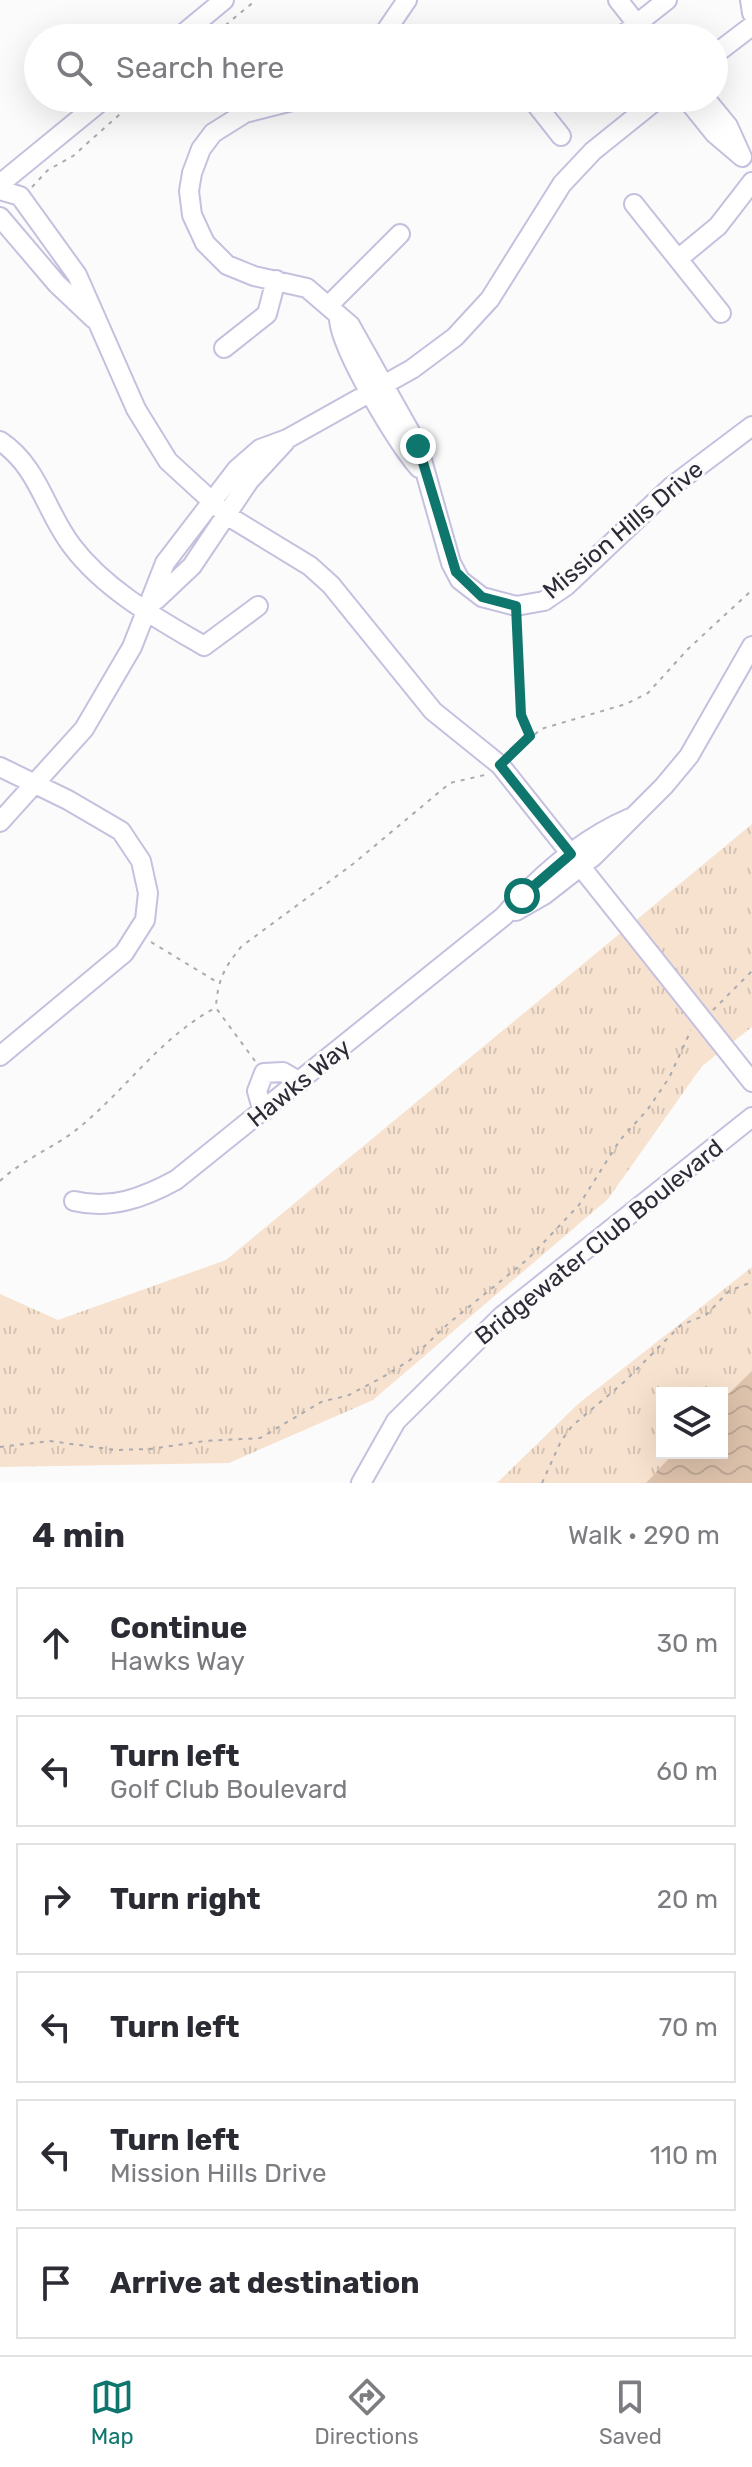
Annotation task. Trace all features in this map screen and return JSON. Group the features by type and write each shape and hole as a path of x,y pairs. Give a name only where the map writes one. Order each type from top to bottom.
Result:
{"street":[{"path":"195,24 224,0"},
{"path":"391,24 407,0"},
{"path":"618,0 637,24"},
{"path":"648,24 667,0"},
{"path":"750,0 752,13"},
{"path":"728,44 752,26"},
{"path":"88,112 0,187 20,196 77,275 88,296 94,319 154,443 182,476 211,503 291,553 321,576 433,711 500,765 752,1082"},
{"path":"249,112 220,127 201,149 190,180 192,215 199,234 212,251 241,272 307,288 333,311 400,234"},
{"path":"545,112 561,136"},
{"path":"0,822 84,729 111,687 147,611 165,563 249,458 260,449 287,439 427,359 466,327 490,299 562,184 593,151 642,112"},
{"path":"697,112 715,134 747,163"},
{"path":"716,112 728,126 747,163"},
{"path":"678,259 718,226 752,182"},
{"path":"634,204 721,313"},
{"path":"0,217 57,284 94,319"},
{"path":"224,348 267,314 276,280"},
{"name":"Mission Hills Drive","path":"333,311 340,331 378,388 424,474 451,563 460,580 482,597 516,606 536,604 558,593 671,487 752,426"},
{"path":"147,611 199,557 249,481 287,439"},
{"path":"0,441 28,466 55,520 78,554 119,592 202,655 258,606"},
{"path":"180,542 199,557"},
{"name":"Hawks Way","path":"74,1201 97,1207 157,1190 198,1165 504,916 544,895 602,830 630,818 664,786 689,756 752,646"},
{"path":"0,767 108,822 129,840 141,861 147,882 148,905 138,935 124,953 0,1056"},
{"path":"263,1112 257,1091 264,1073 283,1072 300,1082"},
{"name":"Bridgewater Club Boulevard","path":"361,1483 396,1421 502,1316 752,1117"}],"path":[{"path":"227,24 256,0"},
{"path":"20,196 48,170 73,156 122,112"},
{"path":"264,1073 216,1008 218,982 242,946 353,864 450,783 463,778 484,778 530,736 648,693 688,649 752,590"},
{"path":"516,606 521,715 530,736"},
{"path":"138,935 218,982"},
{"path":"0,1447 50,1441 115,1450 150,1449 205,1441 260,1438 323,1401 347,1396 410,1360 449,1323 528,1259 579,1205 620,1140 669,1078 695,1022 722,1003 752,971"},
{"path":"0,1181 27,1159 67,1138 112,1098 147,1059 216,1008"},
{"path":"542,1483 561,1441 572,1426 606,1399 681,1325 706,1315 729,1291 752,1282"}],"green space":[{"path":"752,824 752,1027 702,1066 608,1199 373,1400 229,1463 0,1467 0,1294 58,1320 226,1260"},
{"path":"752,1267 752,1483 497,1483 578,1404"}],"water":[{"path":"752,1371 752,1483 646,1483 668,1459 728,1459 728,1394"}],"route":[{"path":"418,446 451,563 460,580 482,597 516,606 521,715 522,724 530,736 500,765 571,854 522,896"}]}
